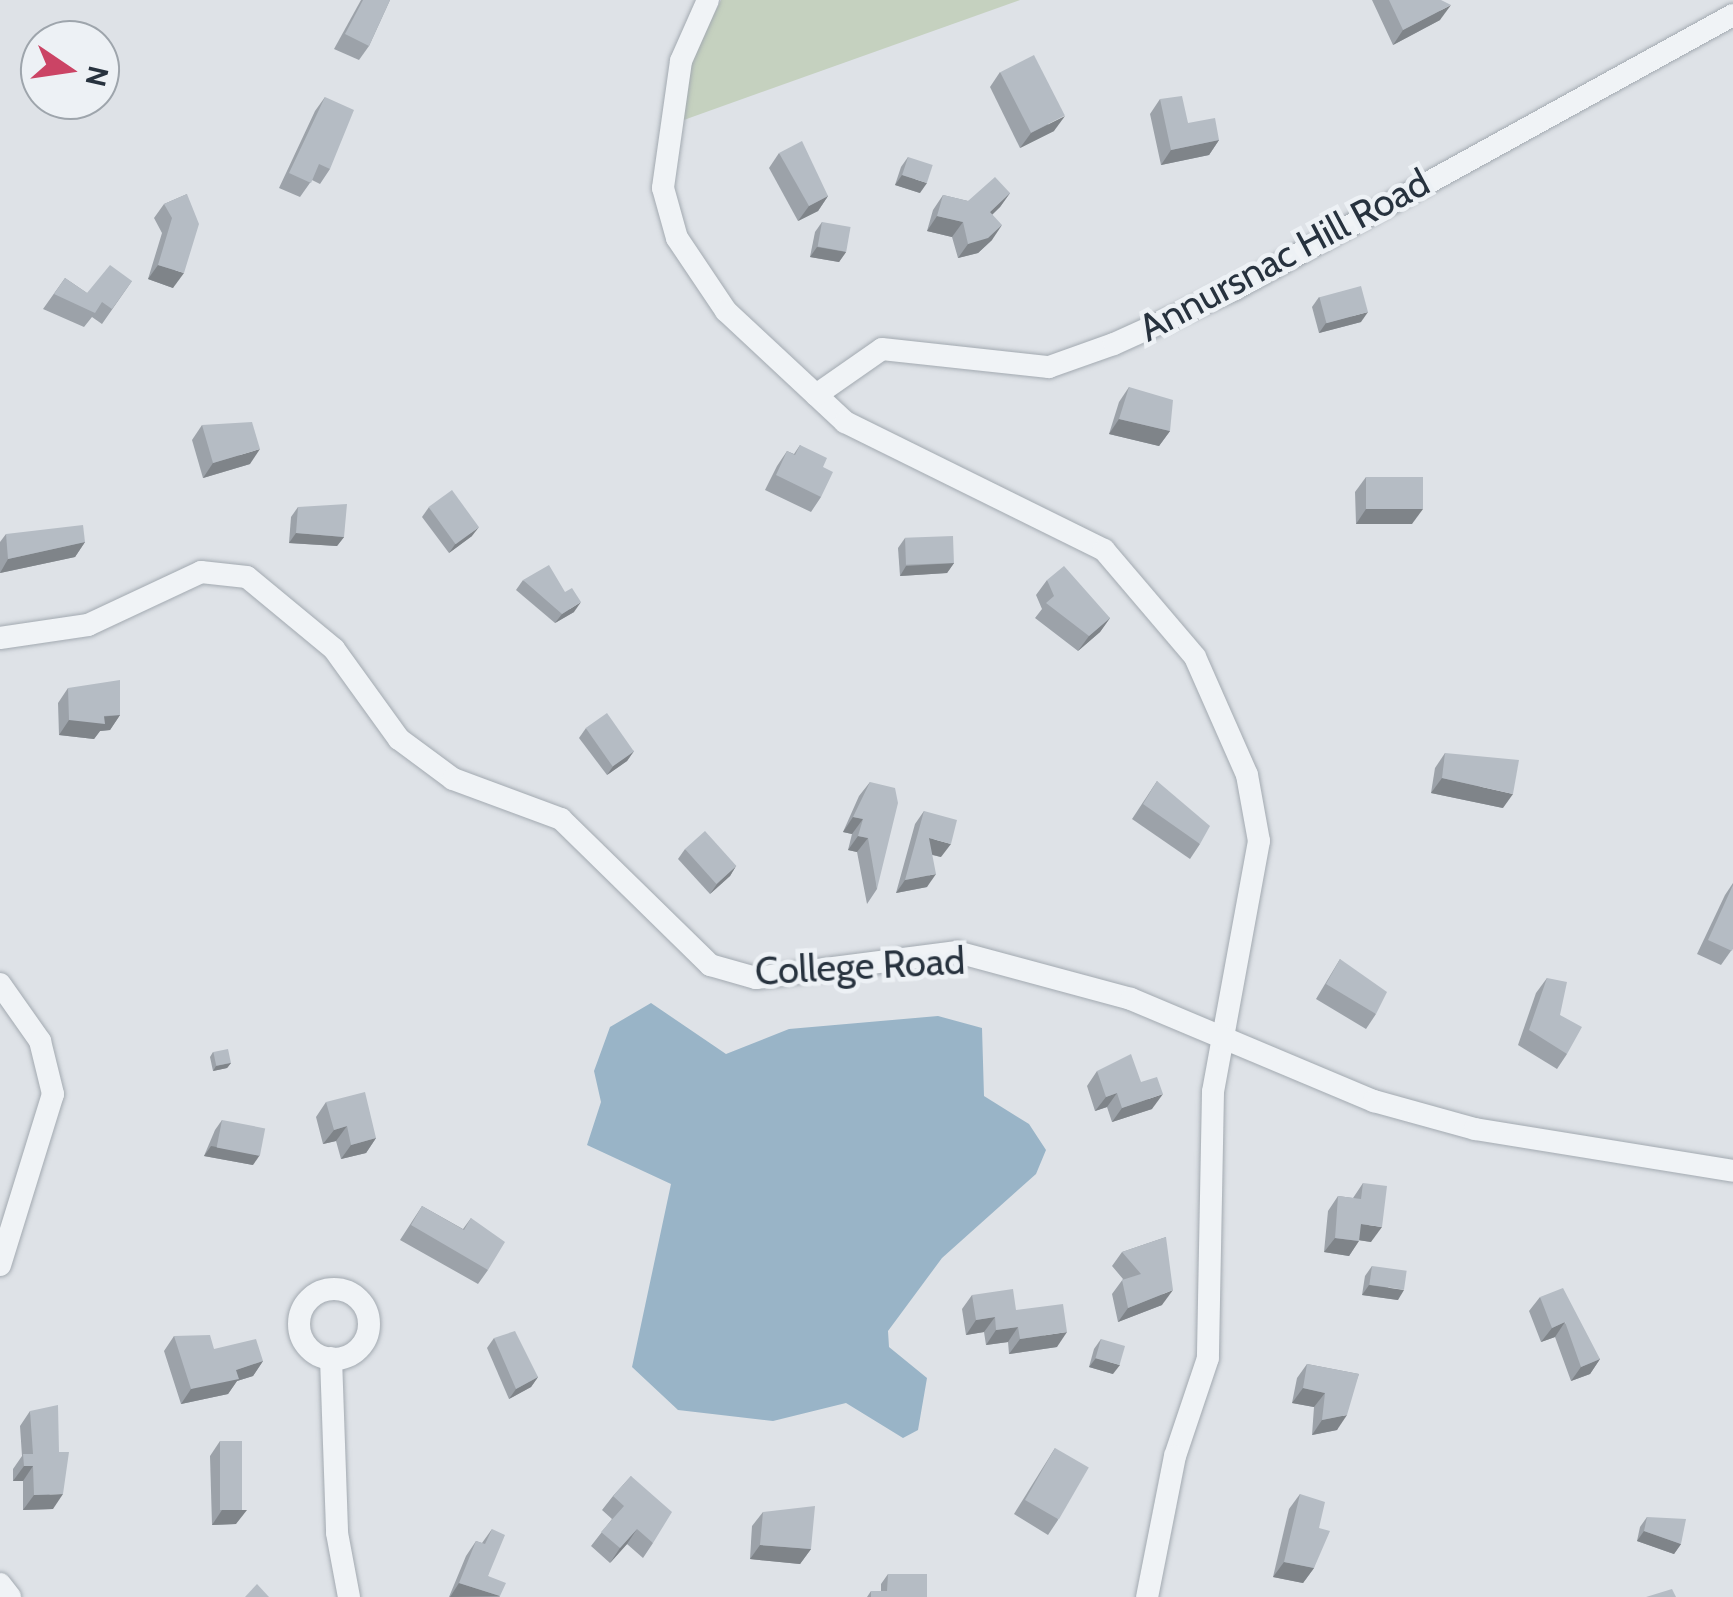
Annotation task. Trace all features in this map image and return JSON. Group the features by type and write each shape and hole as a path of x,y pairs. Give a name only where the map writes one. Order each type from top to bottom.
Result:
{"street":[{"path":"708,0 668,121 663,188 676,238 726,312 855,428 1104,550 1195,657 1248,774 1259,841 1213,1092 1208,1358 1176,1456 1148,1597"},
{"name":"Annursnac Hill Road","path":"816,394 882,349 1049,367 1114,344 1236,289 1733,15"},
{"name":"College Road","path":"0,638 88,625 202,572 247,577 334,650 399,739 453,778 572,827 710,965 756,978 957,952 1223,1035 1374,1101 1475,1129 1733,1170"},
{"path":"0,984 40,1040 53,1094 0,1265"},
{"path":"331,1358 337,1533 349,1597"},
{"path":"0,1584 10,1597"}],"green space":[{"path":"721,0 1020,0 681,121 693,57"}],"water":[{"path":"651,1003 726,1054 789,1029 938,1016 982,1028 984,1096 1029,1124 1046,1150 1036,1174 942,1258 888,1331 889,1347 927,1378 918,1430 903,1438 846,1403 773,1421 678,1410 632,1367 671,1184 587,1145 601,1102 594,1071 610,1027"}],"building":[{"path":"363,0 390,0 369,46 345,34"},
{"path":"1389,0 1441,0 1451,5 1403,30"},
{"path":"1034,55 1065,116 1031,133 1000,72"},
{"path":"1182,96 1188,123 1215,118 1219,140 1171,150 1160,99"},
{"path":"325,97 354,110 330,169 319,164 311,183 289,173"},
{"path":"802,141 828,196 809,206 779,153"},
{"path":"908,157 933,165 927,183 902,175"},
{"path":"995,177 1010,193 990,212 1002,225 988,238 968,244 963,222 937,216 943,195 968,201"},
{"path":"187,194 199,224 184,273 158,265 172,218 164,204"},
{"path":"822,222 851,227 846,252 818,247"},
{"path":"110,265 132,281 112,309 102,302 95,313 54,294 65,278 87,293"},
{"path":"1361,286 1368,312 1326,323 1319,297"},
{"path":"1129,387 1173,400 1170,431 1119,419"},
{"path":"252,422 260,449 213,463 202,425"},
{"path":"800,445 827,458 823,467 833,472 821,497 776,475 787,451 795,455"},
{"path":"1366,477 1423,477 1423,509 1366,509"},
{"path":"452,490 479,527 456,544 429,507"},
{"path":"347,504 344,537 296,533 298,507"},
{"path":"83,525 85,542 8,559 6,534"},
{"path":"953,536 954,563 906,565 905,538"},
{"path":"549,565 565,592 572,588 581,602 562,614 523,580"},
{"path":"1064,566 1110,618 1089,636 1046,603 1054,596 1047,580"},
{"path":"120,680 120,715 104,716 105,724 69,720 68,688"},
{"path":"607,713 634,752 613,766 586,728"},
{"path":"1445,753 1519,760 1513,794 1442,778"},
{"path":"1157,781 1210,826 1200,844 1143,804"},
{"path":"870,782 895,788 898,803 877,889 868,838 858,836 863,819 853,817"},
{"path":"924,811 957,820 951,844 929,838 936,874 905,880"},
{"path":"705,831 736,866 716,884 685,849"},
{"path":"1733,885 1733,948 1732,951 1708,940"},
{"path":"1340,959 1387,992 1376,1014 1326,984"},
{"path":"1547,978 1567,982 1560,1015 1582,1027 1567,1054 1529,1030"},
{"path":"228,1049 231,1063 216,1066 213,1052"},
{"path":"1131,1054 1141,1082 1157,1077 1163,1094 1122,1108 1117,1093 1106,1097 1097,1071"},
{"path":"365,1092 376,1138 351,1145 347,1126 334,1130 326,1102"},
{"path":"222,1120 265,1128 260,1156 217,1147"},
{"path":"1363,1183 1387,1186 1382,1227 1361,1224 1359,1241 1335,1238 1338,1196 1361,1199"},
{"path":"422,1206 464,1230 471,1218 505,1242 488,1270 411,1225"},
{"path":"1166,1237 1173,1290 1128,1308 1122,1280 1141,1274 1122,1252"},
{"path":"1372,1266 1407,1271 1404,1290 1369,1285"},
{"path":"1563,1288 1600,1359 1581,1367 1565,1322 1552,1328 1540,1297"},
{"path":"1013,1289 1016,1310 1063,1304 1067,1332 1020,1339 1018,1327 996,1330 995,1317 976,1320 972,1295"},
{"path":"515,1331 538,1377 516,1389 494,1338"},
{"path":"210,1335 214,1349 256,1339 263,1361 236,1370 239,1379 191,1389 174,1336"},
{"path":"1101,1339 1125,1346 1120,1365 1095,1358"},
{"path":"1307,1364 1359,1374 1347,1415 1322,1420 1325,1393 1303,1388"},
{"path":"58,1405 59,1452 69,1452 63,1494 34,1495 33,1466 24,1466 23,1454 33,1454 30,1411"},
{"path":"220,1441 242,1441 242,1510 220,1510"},
{"path":"1055,1448 1089,1468 1059,1519 1025,1500"},
{"path":"631,1476 672,1512 653,1543 637,1529 620,1548 601,1532 624,1506 613,1496"},
{"path":"1300,1494 1325,1502 1319,1528 1330,1531 1314,1568 1284,1562"},
{"path":"815,1506 811,1549 760,1545 763,1512"},
{"path":"1647,1517 1686,1519 1681,1544 1644,1531"},
{"path":"492,1529 505,1535 488,1576 506,1583 500,1596 459,1583 476,1541 485,1544"},
{"path":"888,1574 927,1574 927,1597 871,1597 871,1591 887,1591"},
{"path":"257,1584 269,1597 245,1597"},
{"path":"1672,1589 1676,1597 1646,1597"}]}
